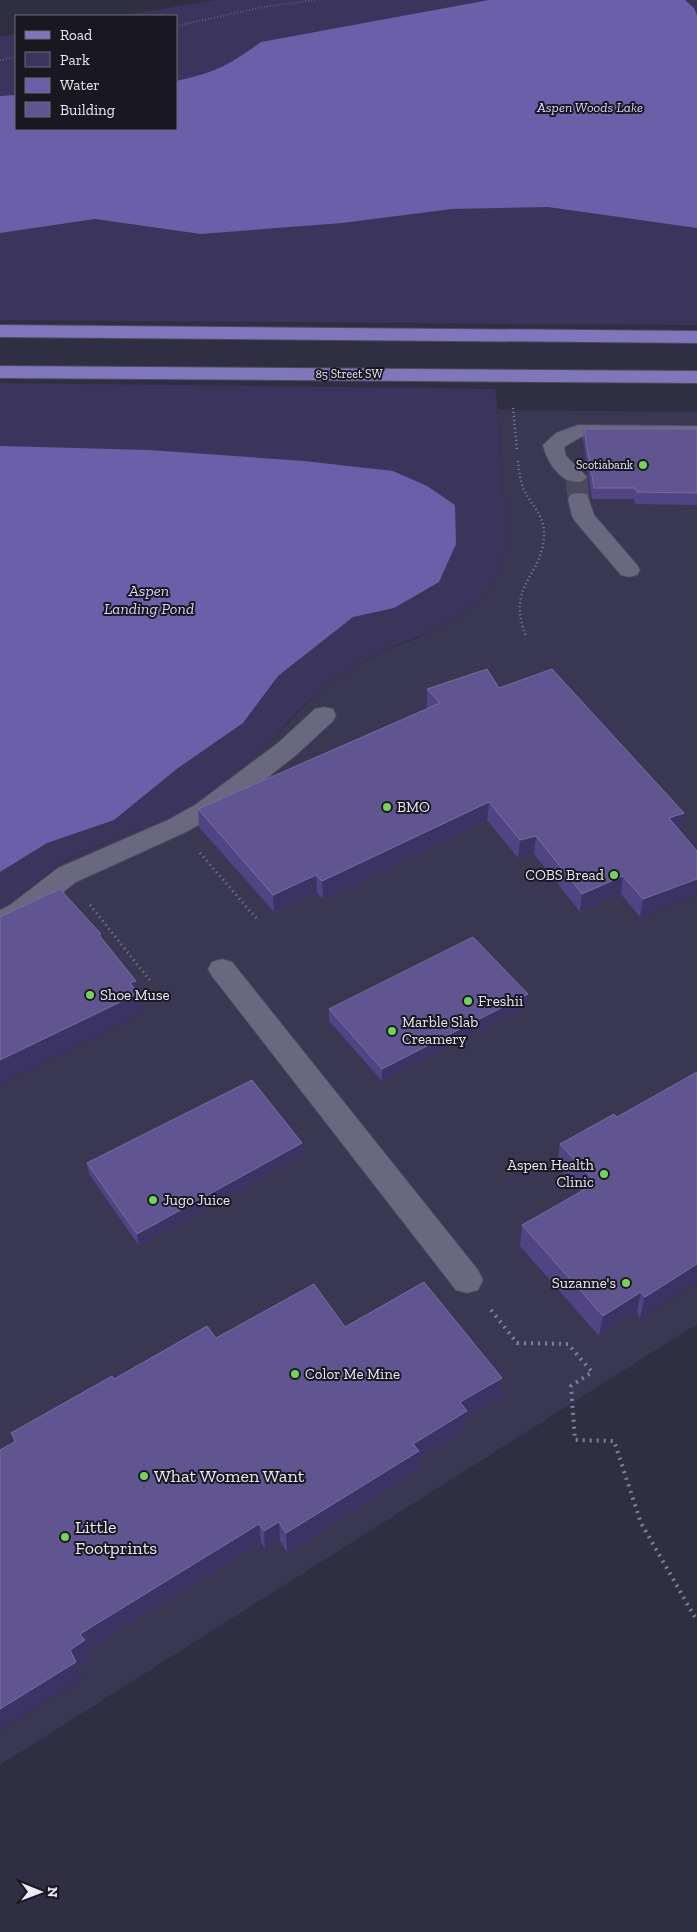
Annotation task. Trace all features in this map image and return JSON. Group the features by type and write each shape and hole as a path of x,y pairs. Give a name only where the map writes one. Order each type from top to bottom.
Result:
{"main road":[{"path":"0,332 697,337"},
{"name":"85 Street SW","path":"0,372 697,377"}],"street":[{"path":"576,477 556,458 553,445 563,436 578,431 697,432"},
{"path":"579,499 582,516 629,570"},
{"path":"0,922 19,912 67,875 177,826 204,811 287,749 324,715"},
{"path":"222,969 467,1280"}],"path":[{"path":"178,26 263,8 316,0"},
{"path":"0,60 15,57"},
{"path":"513,403 519,472 523,487 537,506 544,533 543,549 539,562 522,592 519,606 520,619 526,636"},
{"path":"177,826 257,919"},
{"path":"67,875 152,983"},
{"path":"498,1318 517,1344 568,1344 592,1372 571,1386 574,1440 614,1440 641,1523 697,1621"}],"shaded area":[{"path":"498,410 697,412 697,1324 0,1765 0,910 17,900 59,865 78,854 191,808 241,771 323,687 352,668 386,650 420,637 506,525"}],"green space":[{"path":"215,0 697,0 697,325 0,320 0,37 15,34 15,130 178,130 178,15 126,15"},
{"name":"Aspen Landing Pond","path":"0,383 495,389 506,525 502,563 488,590 476,603 434,630 387,649 362,662 321,689 233,779 216,792 166,819 95,846 67,860 0,910"}],"water":[{"name":"Aspen Woods Lake","path":"489,0 685,0 694,8 697,15 697,228 548,207 452,209 342,223 201,234 95,219 0,233 0,96 15,95 15,130 178,130 178,81 201,75 221,67 240,57 261,42"},
{"name":"Aspen Landing Pond","path":"0,446 149,450 304,461 393,471 427,486 455,505 456,544 439,582 394,608 353,617 278,676 243,723 178,768 114,820 47,843 0,872"}],"building":[{"name":"Scotiabank","path":"584,429 697,429 697,493 637,492 635,488 594,488"},
{"path":"487,669 499,688 552,669 684,813 669,818 697,851 697,879 643,899 623,876 582,894 536,836 520,840 489,802 322,881 316,875 273,895 198,809 440,703 427,689"},
{"path":"60,889 101,934 99,935 136,981 130,983 139,993 0,1060 0,917"},
{"path":"473,937 528,994 382,1069 329,1009"},
{"path":"697,1072 697,1264 645,1297 641,1292 603,1316 522,1225 596,1183 560,1144 614,1114 617,1117"},
{"path":"252,1080 302,1143 137,1234 87,1163"},
{"path":"424,1282 502,1378 460,1402 467,1411 413,1444 419,1451 286,1533 279,1522 264,1531 259,1524 80,1634 85,1640 70,1650 76,1662 0,1709 0,1450 16,1441 11,1433 112,1376 114,1379 207,1326 216,1338 314,1284 345,1327"}],"tunnel":[{"path":"576,477 579,499"}],"place":[{"name":"Scotiabank","path":"643,465"},
{"name":"BMO","path":"387,807"},
{"name":"COBS Bread","path":"614,875"},
{"name":"Shoe Muse","path":"90,995"},
{"name":"Freshii","path":"468,1001"},
{"name":"Marble Slab Creamery","path":"392,1031"},
{"name":"Aspen Health Clinic","path":"604,1174"},
{"name":"Jugo Juice","path":"153,1200"},
{"name":"Suzanne's","path":"626,1283"},
{"name":"Color Me Mine","path":"295,1374"},
{"name":"What Women Want","path":"144,1476"},
{"name":"Little Footprints","path":"65,1537"}]}
